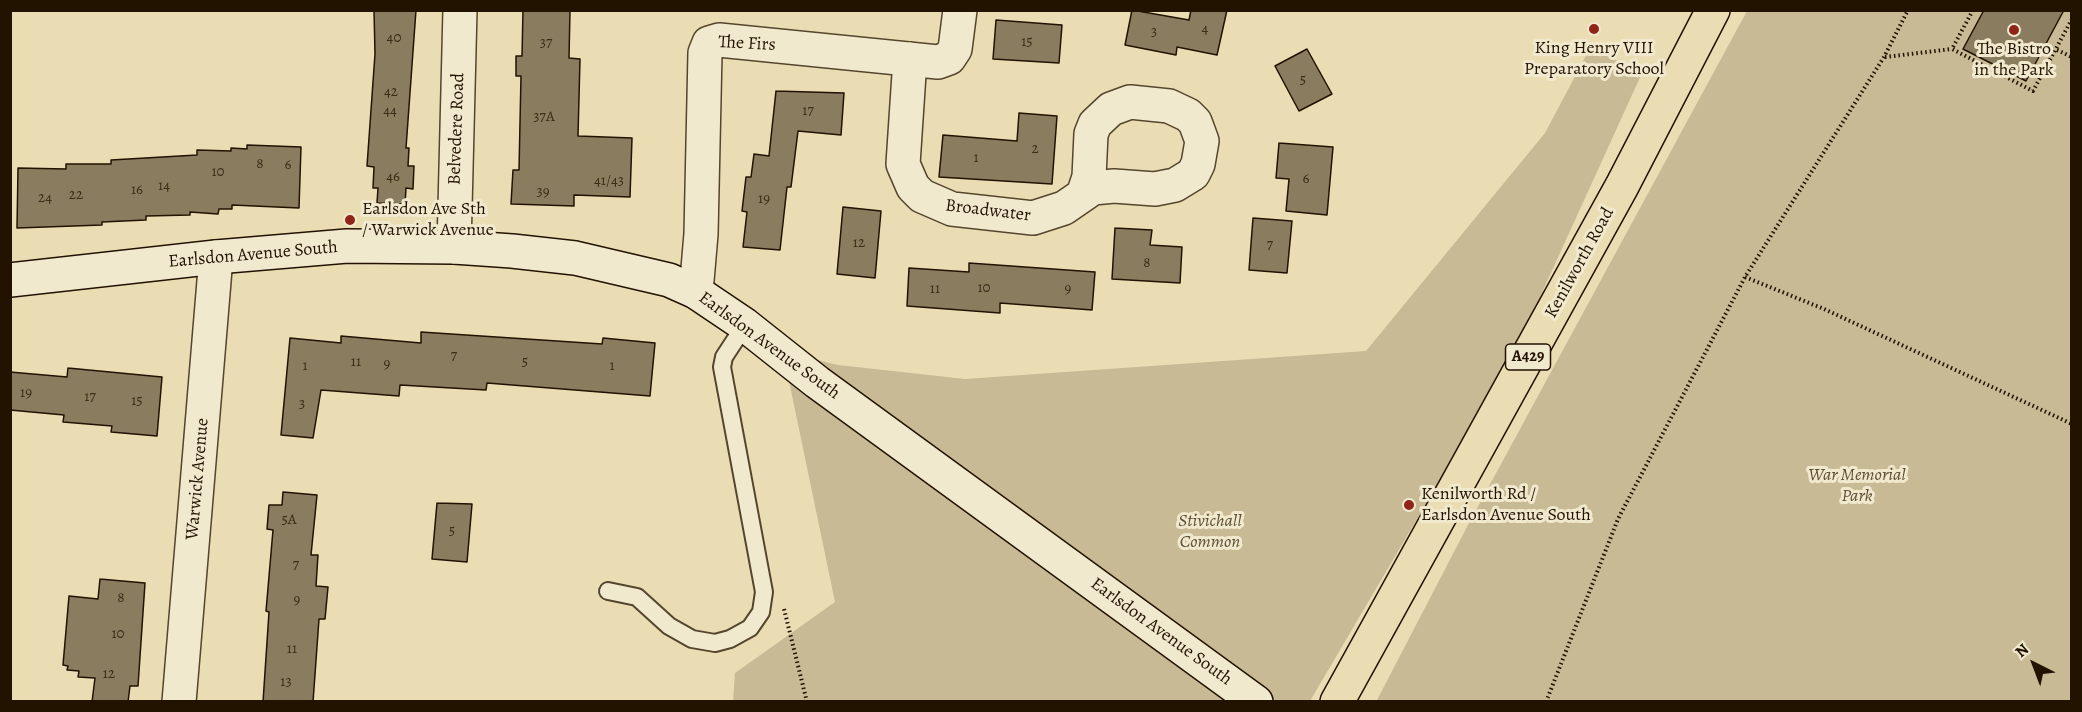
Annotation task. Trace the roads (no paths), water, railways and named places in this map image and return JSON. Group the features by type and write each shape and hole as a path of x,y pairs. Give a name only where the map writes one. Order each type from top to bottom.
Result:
{"main road":[{"name":"Kenilworth Road","path":"1337,702 1622,186 1713,10"}],"street":[{"name":"Belvedere Road","path":"454,247 460,10"},
{"name":"The Firs","path":"696,292 702,234 705,52 709,43 719,40 938,62 949,58 956,49 960,10"},
{"name":"Broadwater","path":"910,59 903,164 913,187 922,196 952,209 1033,218 1064,208 1084,192"},
{"name":"Earlsdon Avenue South","path":"10,280 216,257 346,246 454,247 575,258 647,274 696,292 745,325 817,382 1256,702"},
{"name":"Warwick Avenue","path":"179,702 216,257"}],"lane":[{"path":"608,591 637,597 669,626 692,639 715,643 730,639 750,628 761,612 764,592 722,367 724,357 745,325"}],"place":[{"name":"King Henry VIII Preparatory School","path":"1594,29"},
{"name":"The Bistro in the Park","path":"2014,30"},
{"name":"Earlsdon Ave Sth / Warwick Avenue","path":"350,220"},
{"name":"Kenilworth Rd / Earlsdon Avenue South","path":"1409,505"}],"park label":[{"name":"War Memorial Park","path":"1857,486"},
{"name":"Stivichall Common","path":"1210,532"}]}
